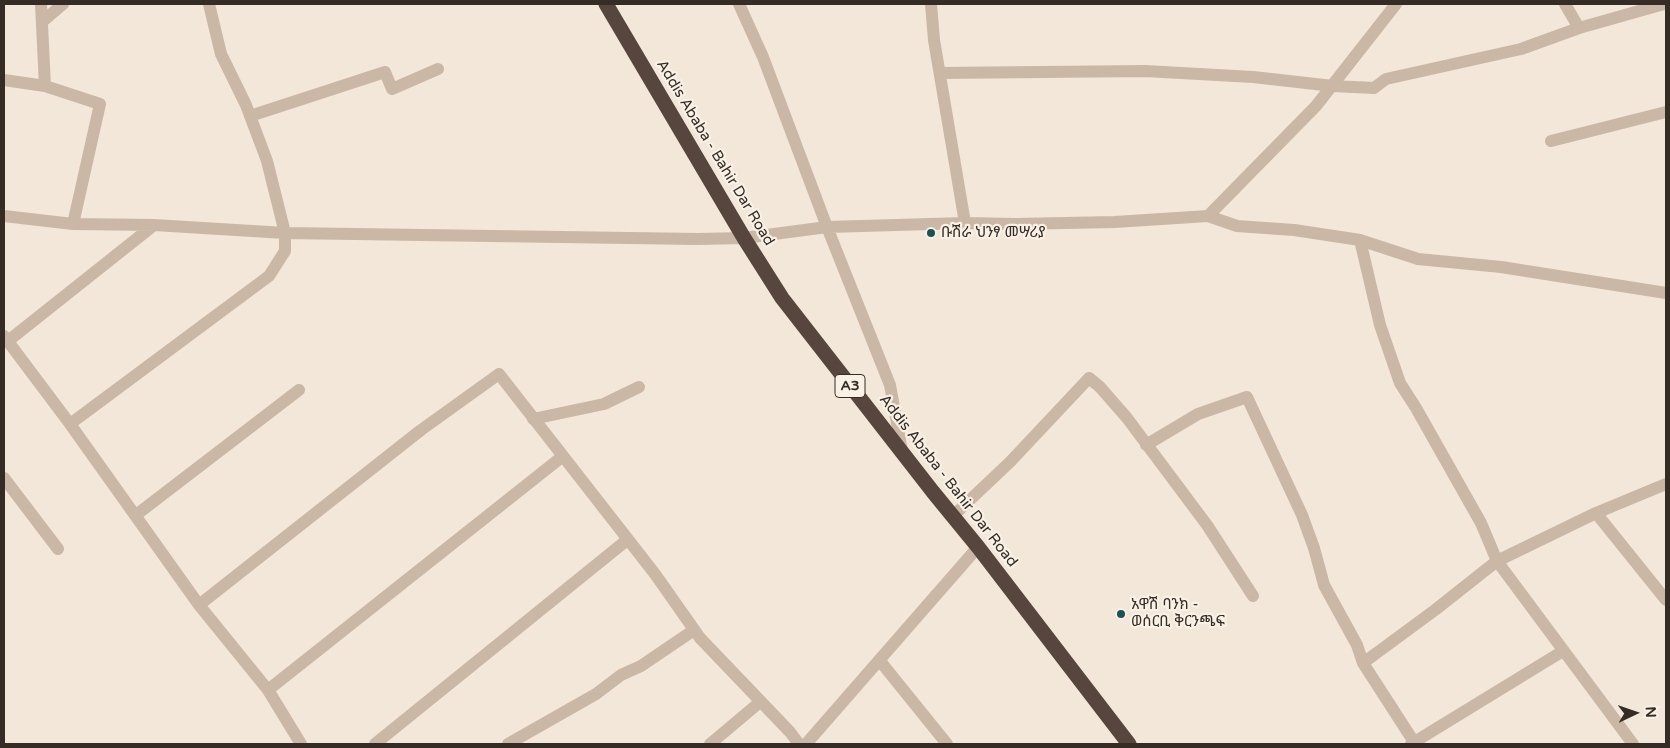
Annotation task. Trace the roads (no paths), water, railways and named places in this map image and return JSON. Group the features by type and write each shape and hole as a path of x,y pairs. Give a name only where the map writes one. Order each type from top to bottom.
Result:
{"highway":[{"name":"Addis Ababa - Bahir Dar Road","path":"606,4 744,238 782,298 933,492 954,515 1130,744"}],"street":[{"path":"41,4 45,86"},
{"path":"42,22 63,4"},
{"path":"70,424 268,276 285,251 285,233 267,161 250,116 221,54 209,4"},
{"path":"739,4 763,57 827,227 890,385 902,451"},
{"path":"932,4 934,40 965,223"},
{"path":"1208,216 1316,106 1396,4"},
{"path":"1565,4 1579,28"},
{"path":"940,73 1146,70 1374,88 1386,79 1521,49 1579,28 1664,4"},
{"path":"250,116 385,72 392,89 438,69"},
{"path":"4,80 45,86 100,104 73,224"},
{"path":"1552,141 1666,112"},
{"path":"4,216 73,224 154,225 285,233 744,238 827,227 965,223 1115,222 1208,216 1236,226 1294,230 1360,240 1418,259 1501,267 1666,293"},
{"path":"154,225 6,338 136,515 199,605 268,690 301,744"},
{"path":"1360,240 1380,325 1400,383 1481,523 1497,561 1633,744"},
{"path":"199,605 421,430 499,374 654,574 694,630 790,732 799,744"},
{"path":"954,515 1010,462 1089,378 1111,399 1146,445 1206,525 1253,596"},
{"path":"533,419 604,404 639,387"},
{"path":"136,515 299,390"},
{"path":"1146,445 1198,414 1247,397 1302,515 1314,548 1324,586 1357,645 1363,663 1413,743 1564,651"},
{"path":"268,690 564,456"},
{"path":"4,478 58,550"},
{"path":"1363,663 1497,561 1596,513 1666,484"},
{"path":"1596,513 1666,600"},
{"path":"375,744 627,540"},
{"path":"806,744 978,547"},
{"path":"508,744 596,694 621,675 642,666 694,630"},
{"path":"880,661 947,744"},
{"path":"710,744 760,702"}],"place":[{"name":"ቡሽራ ህንፃ መሣሪያ","path":"931,233"},
{"name":"አዋሽ ባንክ - ወሰርቢ ቅርንጫፍ","path":"1121,614"}]}
